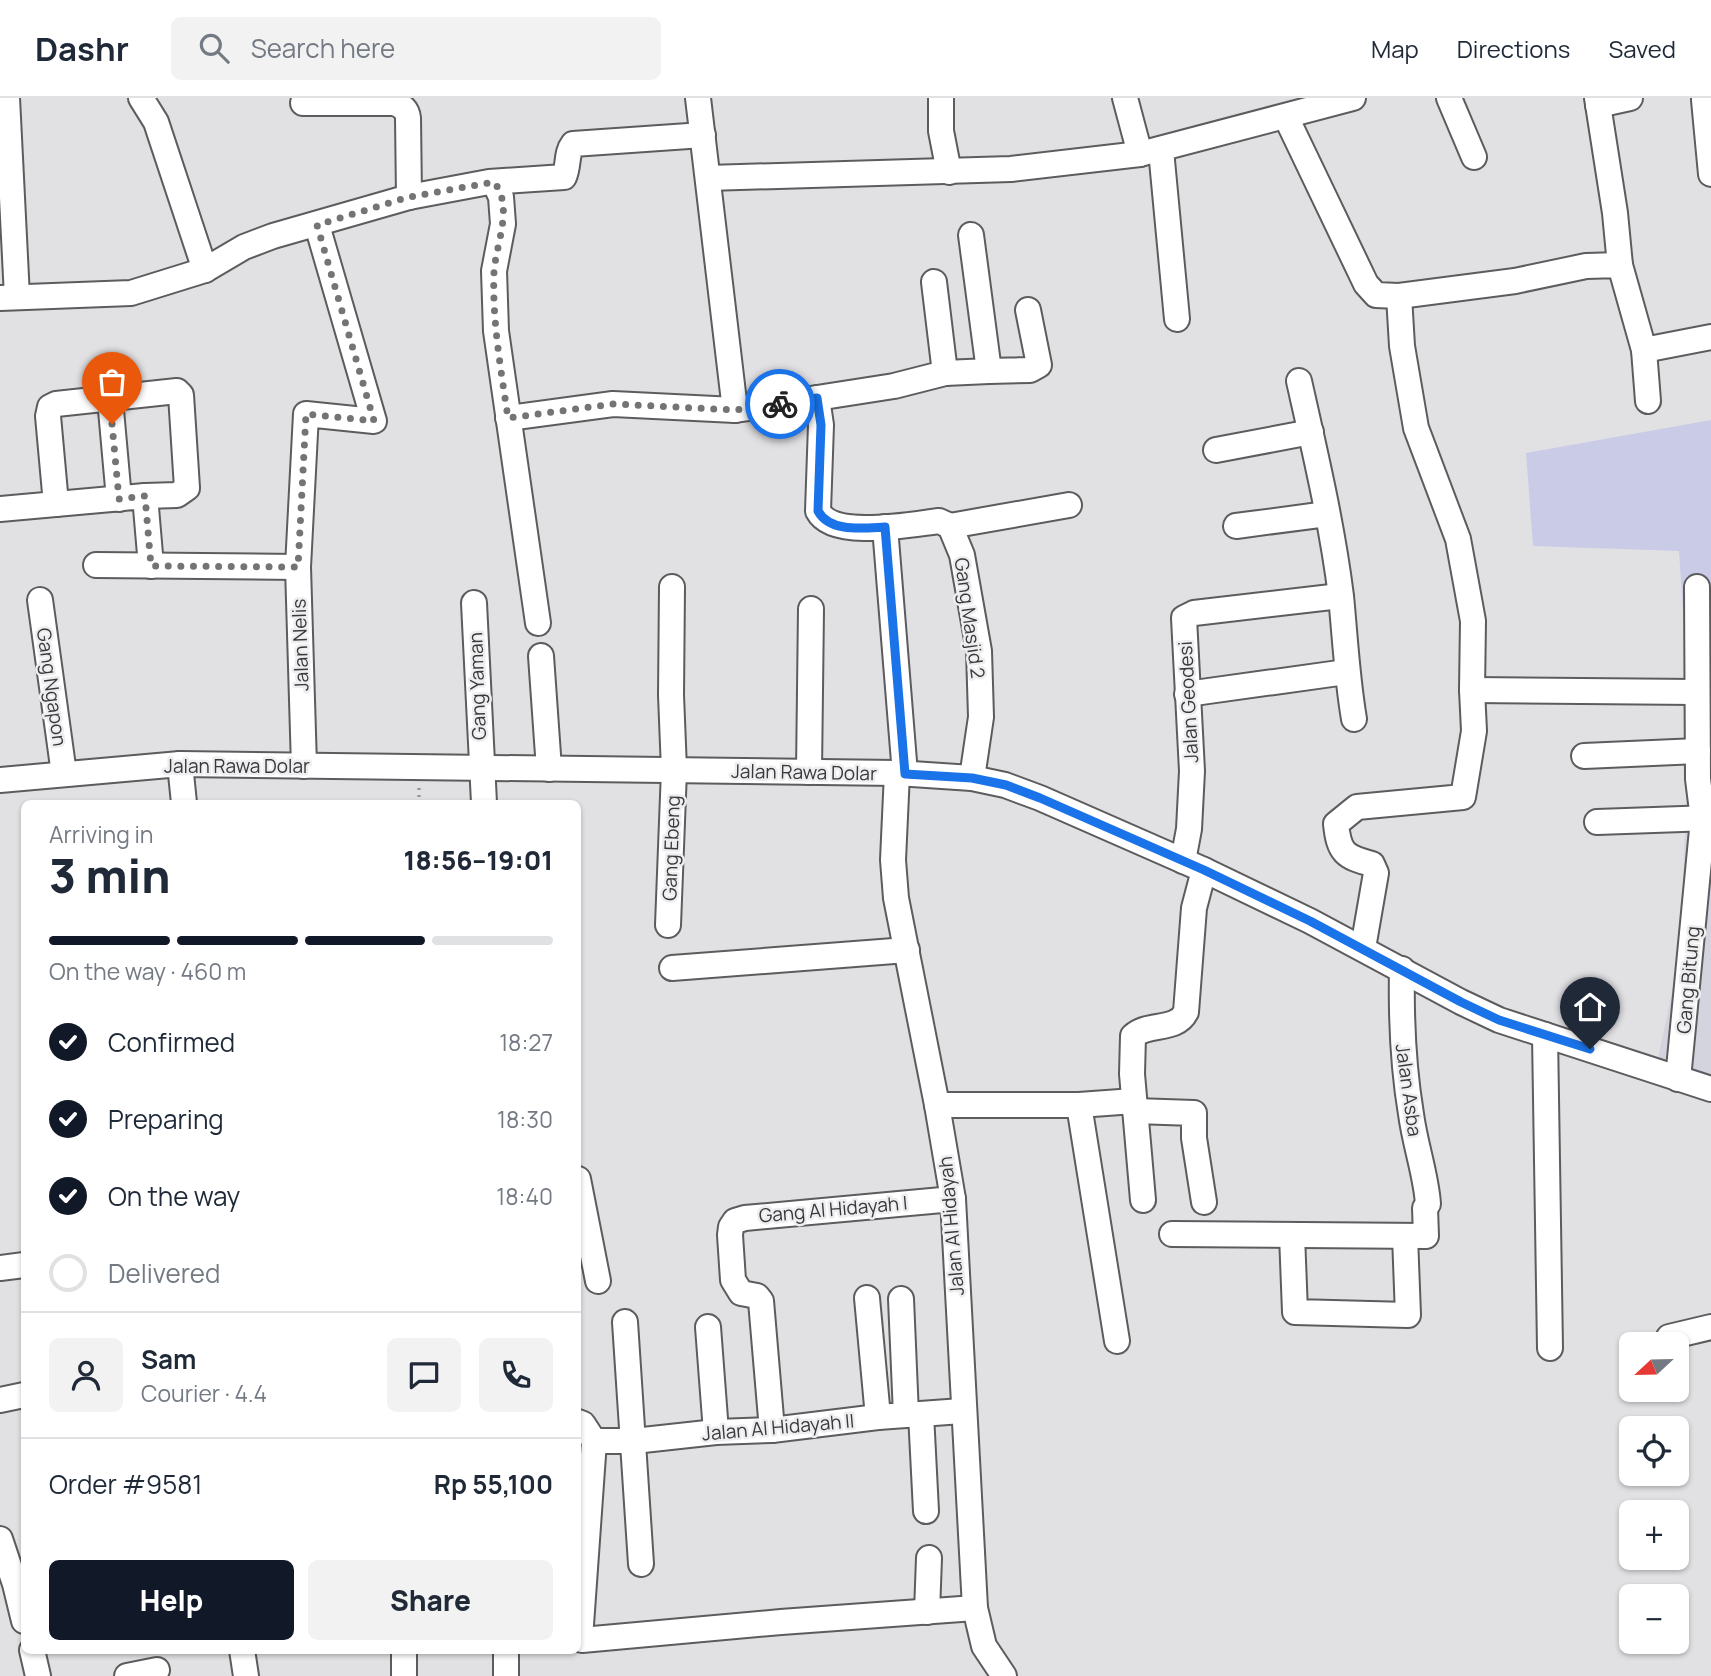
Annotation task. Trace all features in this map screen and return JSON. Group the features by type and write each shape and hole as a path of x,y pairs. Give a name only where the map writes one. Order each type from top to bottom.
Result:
{"street":[{"path":"7,98 8,297 131,293 205,270 244,247 293,230 409,197 494,182 564,177 569,167 569,149 573,144 703,135"},
{"path":"141,98 156,122 205,270"},
{"path":"698,98 735,410"},
{"path":"942,98 941,131 949,172"},
{"path":"1125,98 1151,152 1177,319"},
{"path":"708,178 1011,169 1151,152 1353,98"},
{"path":"1449,98 1474,157"},
{"path":"1630,98 1598,101 1620,265 1644,350 1648,401"},
{"path":"1704,100 1711,174"},
{"path":"303,103 394,103 405,109 408,118 409,197"},
{"path":"1286,117 1366,284 1376,295 1399,296 1514,281 1586,265 1620,265"},
{"path":"494,182 501,197 503,224 494,271 496,331 538,623"},
{"name":"Jalan Nelis","path":"304,766 298,567 306,414 374,421 317,225"},
{"path":"971,235 989,371"},
{"path":"934,282 945,373"},
{"path":"1363,948 1376,873 1372,864 1350,858 1344,852 1336,824 1357,807 1463,797 1474,731 1474,621 1458,539 1416,428 1402,346 1399,296"},
{"path":"508,418 613,404 735,410 894,386 945,373 1030,370 1039,365 1028,310"},
{"path":"1644,350 1711,337"},
{"path":"1299,381 1327,514 1340,596 1346,672 1354,719"},
{"path":"0,509 177,495 183,492 187,488 181,395 177,391 56,404 50,407 48,416 56,504"},
{"path":"817,398 821,425 818,511 820,516 832,525 861,528 939,521 950,526 1069,505"},
{"path":"110,399 119,499"},
{"path":"1216,450 1311,432"},
{"path":"145,496 151,566"},
{"path":"1236,526 1327,514"},
{"name":"Gang Masjid 2","path":"950,526 962,555 979,651 981,717 972,778"},
{"name":"Jalan Al Hidayah","path":"885,527 901,773 893,860 906,950 953,1199 962,1411 975,1608 984,1646 1004,1676"},
{"path":"96,565 298,567"},
{"name":"Gang Ebeng","path":"668,925 674,770 671,695 672,587"},
{"name":"Gang Bitung","path":"1678,1079 1707,819 1698,751 1697,587"},
{"name":"Jalan Geodesi","path":"1135,1106 1133,1036 1140,1029 1175,1023 1182,1019 1186,1012 1194,908 1194,866 1189,829 1192,771 1184,618 1340,596"},
{"name":"Gang Ngapon","path":"40,600 64,774"},
{"name":"Gang Yaman","path":"474,603 484,800"},
{"path":"809,772 811,609"},
{"path":"541,656 549,769"},
{"path":"1187,694 1346,672"},
{"path":"1472,690 1696,692"},
{"path":"1584,756 1698,751"},
{"path":"180,764 184,800"},
{"name":"Jalan Rawa Dolar","path":"0,780 180,764 901,773 972,778 1006,785 1040,798 1194,866 1363,948 1499,1020 1711,1088"},
{"path":"1597,822 1707,819"},
{"path":"672,968 906,950"},
{"name":"Jalan Asba","path":"1402,969 1401,1030 1404,1061 1411,1117 1428,1204 1425,1208 1426,1236 1405,1236"},
{"path":"1545,1034 1550,1348"},
{"path":"937,1105 1135,1106 1194,1112 1194,1138 1204,1202"},
{"path":"1079,1105 1117,1341"},
{"path":"1135,1106 1143,1200"},
{"path":"581,1194 598,1281"},
{"name":"Gang Al Hidayah I","path":"772,1430 762,1307 757,1296 741,1293 734,1286 730,1235 735,1221 745,1217 953,1199"},
{"path":"1172,1234 1292,1235 1405,1236 1408,1315 1295,1312 1292,1235"},
{"path":"0,1268 21,1265"},
{"path":"867,1298 878,1417"},
{"path":"901,1299 926,1511"},
{"path":"625,1322 641,1564"},
{"path":"708,1327 716,1432"},
{"path":"1689,1332 1711,1327"},
{"path":"0,1400 21,1396"},
{"name":"Jalan Al Hidayah II","path":"594,1441 634,1441 716,1432 772,1430 878,1417 962,1411"},
{"path":"581,1423 594,1441 581,1625"},
{"path":"0,1539 21,1609"},
{"path":"927,1612 929,1558"},
{"path":"581,1640 975,1608"},
{"path":"33,1654 38,1676"},
{"path":"243,1654 246,1676"},
{"path":"404,1654 404,1676"},
{"path":"506,1654 506,1676"},
{"path":"127,1676 157,1671"}],"path":[{"path":"418,780 419,800"}],"shaded area":[{"path":"1711,420 1711,698 1689,698 1679,551 1533,546 1526,453"},
{"path":"1689,698 1711,698 1711,1076 1658,1058 1681,949"}],"way so far":[{"path":"112,424 119,499 145,496 151,566 298,567 306,414 374,421 317,225 409,197 494,182 501,197 503,224 494,271 496,331 508,418 613,404 735,410 780,404"}],"route":[{"path":"780,404 817,398 821,425 820,516 832,525 885,527 905,774 972,778 1006,785 1040,798 1204,870 1310,921 1499,1020 1590,1049"}]}
